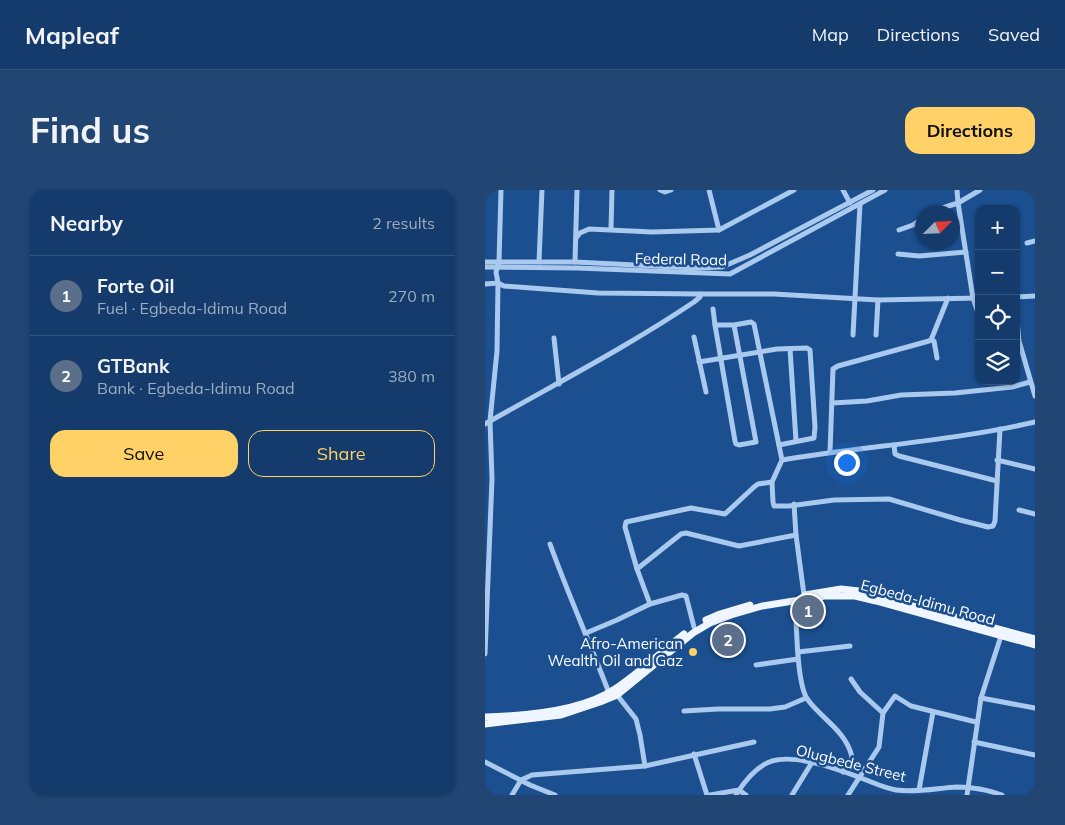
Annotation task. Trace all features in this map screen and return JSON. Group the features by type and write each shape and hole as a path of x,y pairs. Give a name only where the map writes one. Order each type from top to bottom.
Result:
{"main road":[{"name":"Egbeda-Idimu Road","path":"485,717 505,719 561,715 579,710 617,695 694,627 720,614 736,608 841,589 859,591 1035,639"},
{"name":"Egbeda-Idimu Road","path":"485,724 563,709 591,701 609,693 710,623 763,606 825,596 855,596 1035,645"}],"street":[{"path":"485,654 487,561 492,479 488,422 497,351 499,283 496,272 499,265 501,190"},
{"path":"539,262 541,190"},
{"path":"575,262 577,190"},
{"path":"611,229 612,190"},
{"path":"660,190 665,192 671,190"},
{"path":"709,190 719,230"},
{"path":"576,238 585,229 652,232 719,230 794,190"},
{"path":"843,190 850,202"},
{"name":"Federal Road","path":"485,267 539,262 695,268 722,267 750,256 873,190"},
{"name":"Federal Road","path":"485,262 499,265 730,274 885,190"},
{"path":"957,190 966,252 975,295"},
{"path":"952,205 980,190"},
{"path":"853,335 860,204"},
{"path":"899,230 915,224"},
{"path":"778,241 781,246"},
{"path":"1027,243 1035,241"},
{"path":"898,254 919,256 966,252"},
{"path":"485,284 499,283 504,286 598,293 774,294 878,300 975,298"},
{"path":"488,422 559,384 689,306 701,294"},
{"path":"1020,296 1035,296"},
{"path":"830,452 833,369 931,340 948,298"},
{"path":"876,335 878,300"},
{"path":"713,309 735,441 739,445 756,442 734,325"},
{"path":"715,325 753,322 782,460 772,482 774,506 835,500 889,499 988,527 993,526 995,521 1000,429"},
{"path":"694,337 706,392"},
{"path":"554,338 559,384"},
{"path":"931,340 936,344 937,358"},
{"path":"1019,340 1035,396"},
{"path":"699,362 777,349 807,348 810,350 814,438 779,446"},
{"path":"789,349 796,441"},
{"path":"1020,383 1030,382"},
{"path":"832,403 867,402 901,395 955,393 1005,385"},
{"path":"782,460 1000,429 1035,422"},
{"path":"893,445 895,454 899,456 997,481"},
{"path":"997,460 1035,469"},
{"path":"650,604 637,569 625,527 626,522 691,508 725,514 758,484 772,482"},
{"path":"794,504 804,595"},
{"path":"1019,510 1035,514"},
{"path":"637,569 681,534 686,533 739,546 796,535"},
{"path":"550,544 566,589 586,632 609,693"},
{"path":"586,632 650,604 684,595 686,596 694,627"},
{"path":"795,601 798,658 806,698 839,732 850,750 852,757 843,772"},
{"path":"967,795 976,722 981,698 1001,636"},
{"path":"798,652 850,646"},
{"path":"756,665 798,658"},
{"path":"851,679 860,692 883,713"},
{"path":"617,695 636,719 645,766"},
{"path":"848,795 879,747 883,713 895,696 911,706 976,722"},
{"path":"683,711 770,709 785,707 806,698"},
{"path":"981,698 1035,708"},
{"path":"919,790 933,712"},
{"path":"512,795 521,780 532,775 645,766 754,742"},
{"path":"974,742 1035,755"},
{"path":"695,754 708,795 738,793 746,795"},
{"name":"Olugbede Street","path":"738,793 751,775 771,762 783,759 843,772 897,793 967,788 1002,795"},
{"path":"485,762 529,785 555,795"},
{"path":"792,795 811,764"}],"place":[{"name":"Forte Oil","path":"808,611"},
{"name":"GTBank","path":"728,640"},
{"name":"Afro-American Wealth Oil and Gaz","path":"693,652"}]}
